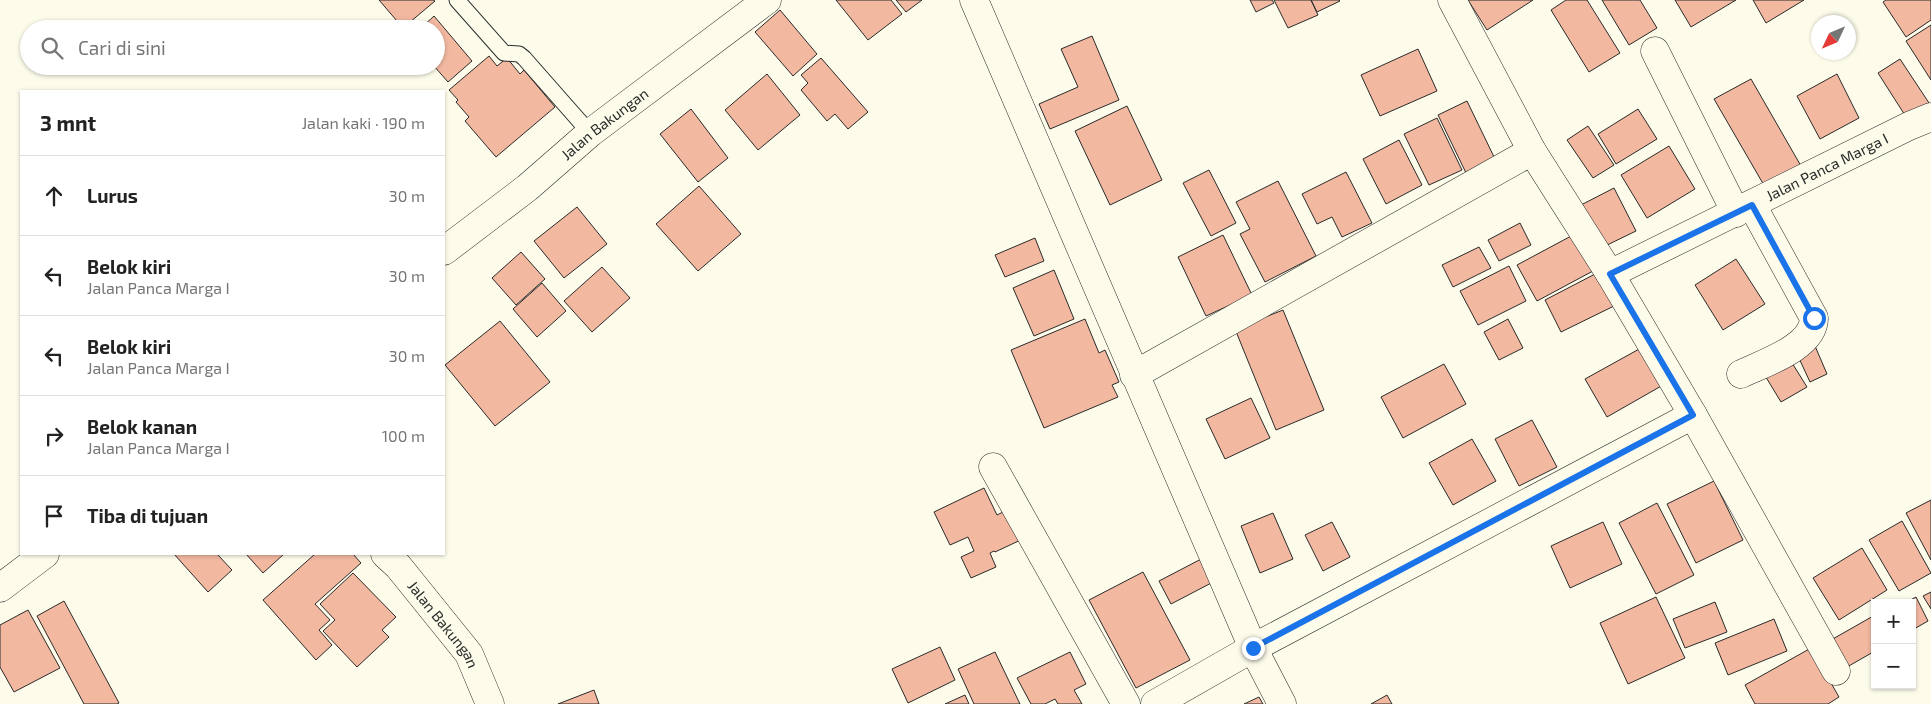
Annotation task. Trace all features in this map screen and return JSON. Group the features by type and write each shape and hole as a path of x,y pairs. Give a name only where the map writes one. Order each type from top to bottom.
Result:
{"street":[{"name":"Jalan Bakungan","path":"445,250 527,188 590,133 767,0"},
{"path":"974,0 1253,648 1282,704"},
{"path":"1452,0 1532,151 1610,274 1693,415 1836,672"},
{"path":"1655,51 1744,209 1814,318 1814,326 1800,344 1742,374"},
{"name":"Jalan Panca Marga I","path":"1610,274 1909,126 1931,117"},
{"path":"1134,375 1532,151"},
{"path":"1155,704 1253,648 1693,415"},
{"path":"993,467 1126,704"},
{"path":"0,588 44,555"},
{"name":"Jalan Bakungan","path":"387,555 469,654 490,704"}],"lane":[{"path":"457,0 504,52 519,54 532,65 590,133"}],"building":[{"path":"379,0 435,1 412,20 396,20"},
{"path":"836,0 891,0 902,14 868,40"},
{"path":"896,0 922,0 906,12"},
{"path":"1250,0 1272,0 1274,3 1256,12"},
{"path":"1274,0 1311,0 1318,15 1288,28"},
{"path":"1311,0 1339,0 1340,1 1317,12"},
{"path":"1468,0 1533,0 1487,30"},
{"path":"1566,0 1587,0 1620,53 1589,72 1551,10"},
{"path":"1602,0 1640,0 1657,28 1629,45"},
{"path":"1675,0 1736,0 1691,27"},
{"path":"1753,0 1804,0 1766,23"},
{"path":"1886,0 1931,0 1931,20 1906,37 1883,2"},
{"path":"780,10 817,54 793,76 755,32"},
{"path":"1931,25 1931,80 1906,41"},
{"path":"445,29 472,61 448,82 442,75 445,75"},
{"path":"1092,36 1119,100 1050,129 1039,104 1078,87 1061,49"},
{"path":"1418,49 1437,91 1380,116 1361,75"},
{"path":"489,56 497,66 507,58 520,74 524,70 555,107 496,157 465,121 469,117 456,102 458,100 449,90"},
{"path":"821,58 868,112 848,129 835,114 827,121 801,90 808,83 801,75"},
{"path":"1900,59 1931,106 1908,120 1878,73"},
{"path":"767,74 800,115 758,150 725,110"},
{"path":"1837,74 1859,118 1820,139 1797,96"},
{"path":"1751,79 1801,166 1765,187 1714,99"},
{"path":"1467,101 1496,161 1467,175 1438,115"},
{"path":"1127,106 1162,180 1110,205 1075,131"},
{"path":"691,109 728,158 698,182 660,134"},
{"path":"1638,109 1657,139 1616,164 1598,134"},
{"path":"1437,118 1462,170 1429,185 1404,134"},
{"path":"1588,126 1614,165 1593,178 1567,140"},
{"path":"1399,140 1422,185 1386,204 1363,159"},
{"path":"1669,146 1695,189 1647,218 1621,175"},
{"path":"1209,170 1236,223 1211,236 1183,183"},
{"path":"1346,172 1372,223 1342,237 1332,217 1317,224 1302,194"},
{"path":"1278,181 1316,256 1265,282 1240,234 1250,229 1236,202"},
{"path":"699,186 741,234 698,271 656,224"},
{"path":"1614,188 1636,231 1603,247 1581,205"},
{"path":"577,207 607,244 564,278 534,241"},
{"path":"1520,223 1531,245 1499,261 1488,240"},
{"path":"1223,235 1252,295 1206,316 1178,257"},
{"path":"1573,235 1593,271 1537,301 1517,265"},
{"path":"1035,238 1044,261 1005,277 995,255"},
{"path":"1479,247 1491,268 1453,287 1442,265"},
{"path":"521,252 545,279 516,305 492,278"},
{"path":"1736,259 1765,304 1723,330 1695,285"},
{"path":"1509,266 1526,301 1478,325 1460,291"},
{"path":"602,267 630,298 592,332 564,301"},
{"path":"1054,270 1074,319 1034,336 1013,288"},
{"path":"1597,273 1614,306 1561,332 1545,300"},
{"path":"542,283 566,311 537,337 513,309"},
{"path":"1283,310 1324,410 1276,430 1235,329"},
{"path":"1085,319 1099,353 1105,350 1119,382 1112,385 1118,397 1044,428 1011,350"},
{"path":"1508,319 1523,348 1499,360 1484,332"},
{"path":"500,321 550,382 495,426 445,365"},
{"path":"1815,346 1827,374 1810,382 1797,354"},
{"path":"1641,348 1663,385 1607,417 1585,379"},
{"path":"1789,358 1807,387 1781,402 1764,374"},
{"path":"1444,364 1466,404 1403,438 1381,397"},
{"path":"1251,398 1270,438 1225,459 1206,419"},
{"path":"1532,420 1557,467 1519,486 1495,439"},
{"path":"1472,439 1496,481 1453,505 1429,463"},
{"path":"1714,481 1743,540 1696,563 1667,504"},
{"path":"984,488 997,515 1011,508 1025,538 990,553 996,567 971,578 961,557 974,551 968,537 950,545 934,512"},
{"path":"1931,500 1931,560 1906,513"},
{"path":"1657,503 1694,575 1656,594 1619,523"},
{"path":"1273,513 1293,559 1260,573 1241,526"},
{"path":"1902,521 1931,573 1899,591 1869,540"},
{"path":"1332,522 1350,557 1323,571 1305,535"},
{"path":"1603,522 1622,564 1570,588 1551,546"},
{"path":"1862,548 1887,590 1839,620 1813,578"},
{"path":"175,555 218,555 232,570 208,592"},
{"path":"247,555 283,555 263,573"},
{"path":"314,555 354,555 361,563 315,604 330,620 319,630 332,645 316,660 263,600"},
{"path":"1205,557 1217,580 1171,604 1159,581"},
{"path":"1143,572 1190,660 1136,688 1089,600"},
{"path":"353,573 396,617 382,630 389,637 357,667 323,631 335,620 320,604"},
{"path":"1931,592 1931,609 1923,596"},
{"path":"1656,597 1685,658 1628,684 1600,623"},
{"path":"1916,597 1928,621 1916,628 1916,599 1912,599"},
{"path":"64,601 119,703 84,704 37,616"},
{"path":"1715,602 1727,632 1685,648 1673,619"},
{"path":"28,610 60,668 14,692 0,667 0,625"},
{"path":"1871,617 1871,653 1847,667 1831,640"},
{"path":"1774,619 1787,651 1728,675 1715,643"},
{"path":"940,647 955,680 908,703 892,669"},
{"path":"1811,648 1839,697 1828,704 1755,704 1745,685"},
{"path":"995,652 1020,704 974,704 958,669"},
{"path":"1070,652 1086,684 1074,690 1082,704 1058,704 1055,699 1045,704 1031,704 1017,678"},
{"path":"594,690 599,704 558,704"},
{"path":"965,695 969,704 945,704"},
{"path":"1387,695 1392,704 1371,704"},
{"path":"1259,697 1263,704 1244,704"}],"route":[{"path":"1253,648 1693,415 1610,274 1752,205 1814,318"}]}
